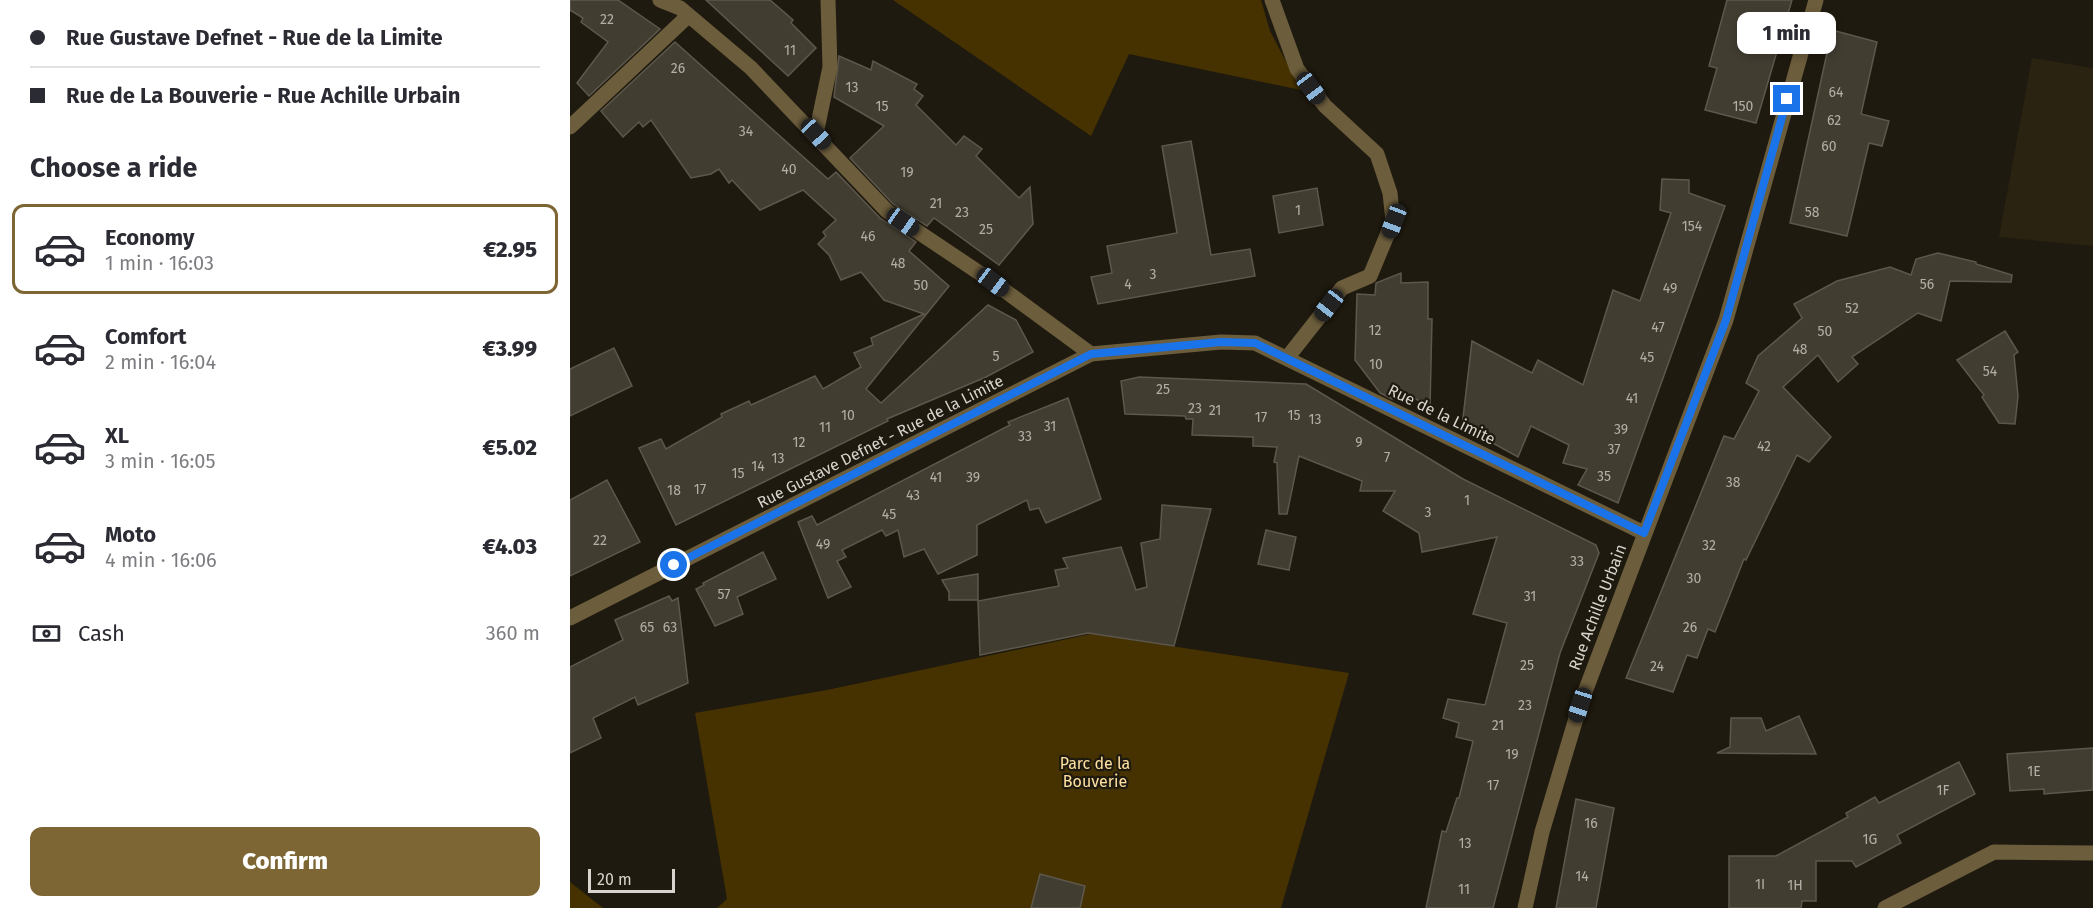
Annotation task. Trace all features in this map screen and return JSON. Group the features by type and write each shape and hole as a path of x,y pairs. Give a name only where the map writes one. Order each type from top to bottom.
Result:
{"street":[{"path":"660,0 680,8 751,68 887,211 993,282 1091,354"},
{"path":"816,134 830,67 828,0"},
{"path":"1272,0 1297,69 1324,106 1377,154 1390,193 1394,221 1370,276 1342,288 1287,358"},
{"name":"Rue Achille Urbain","path":"1525,908 1542,832 1591,672 1716,347 1744,257 1816,0"},
{"path":"570,127 688,15"},
{"name":"Rue de la Limite","path":"1221,342 1255,343 1644,533"},
{"name":"Rue Gustave Defnet - Rue de la Limite","path":"570,618 1091,354 1221,342"},
{"path":"1885,908 1994,852 2093,853"}],"shaded area":[{"path":"2032,58 2093,68 2093,246 1999,237"}],"green space":[{"path":"893,0 1261,0 1270,31 1301,90 1129,54 1091,136"},
{"name":"Parc de la Bouverie","path":"1091,634 1349,673 1281,908 717,908 727,899 695,713 827,690"},
{"path":"570,882 603,908 570,908"}],"building":[{"path":"570,0 618,0 660,29 589,96 577,83 608,42 581,22 583,18 570,10"},
{"path":"706,0 770,0 793,20 791,23 816,48 788,76"},
{"path":"1727,0 1792,0 1756,123 1705,110 1717,68 1709,66"},
{"path":"1832,30 1877,42 1861,114 1889,121 1882,146 1869,143 1847,236 1790,223"},
{"path":"675,42 828,179 836,172 880,218 916,242 909,251 949,286 866,389 881,403 988,305 1016,320 1033,352 986,377 887,419 888,421 676,525 639,448 661,439 666,449 722,417 721,414 749,401 751,405 815,376 823,389 861,367 854,353 873,345 871,338 924,314 884,300 861,272 841,280 829,255 818,244 826,236 823,232 836,220 803,190 760,210 732,180 729,183 719,169 711,174 691,178 651,120 643,127 639,122 623,137 601,111"},
{"path":"839,56 871,70 873,61 917,84 914,89 923,96 916,105 956,145 964,136 982,149 976,156 1019,198 1030,187 1033,224 999,265 934,218 927,226 893,204 850,158 884,126 834,97"},
{"path":"1191,141 1211,255 1250,249 1255,276 1098,304 1091,277 1112,273 1107,246 1177,233 1162,146"},
{"path":"1662,179 1689,180 1689,193 1725,206 1618,503 1578,485 1587,469 1563,463 1569,445 1531,426 1518,457 1462,426 1472,341 1532,373 1538,360 1583,385 1613,290 1640,301 1671,213 1660,210"},
{"path":"1317,188 1323,225 1279,233 1273,196"},
{"path":"1938,253 1976,262 1976,264 2012,275 2011,282 1950,281 1941,321 1918,313 1852,357 1858,364 1838,382 1818,355 1783,387 1831,437 1809,462 1797,455 1746,560 1744,559 1715,632 1708,629 1697,658 1687,655 1673,692 1626,678 1724,436 1734,439 1759,391 1746,383 1758,356 1802,318 1794,304 1837,281 1890,267 1911,275 1916,259"},
{"path":"1401,273 1401,283 1428,282 1428,319 1432,319 1430,407 1393,386 1392,399 1380,393 1355,360 1357,294 1375,295 1376,283"},
{"path":"2005,331 2018,352 2014,355 2018,396 2015,424 1999,423 1982,397 1984,395 1957,360"},
{"path":"614,348 632,386 570,416 570,369"},
{"path":"1139,377 1306,384 1463,479 1596,545 1599,553 1560,653 1493,908 1426,908 1442,831 1446,832 1457,798 1459,798 1473,741 1456,737 1459,723 1443,718 1448,699 1485,705 1507,623 1473,614 1497,537 1422,552 1419,533 1383,511 1395,491 1360,491 1362,481 1299,456 1287,514 1279,514 1277,463 1274,462 1277,447 1253,446 1253,437 1192,435 1193,419 1186,419 1185,416 1125,414 1121,381"},
{"path":"1068,398 1101,499 1046,523 1039,508 1030,510 1027,500 977,525 977,555 938,574 924,549 904,557 898,530 886,536 882,530 842,550 846,557 837,561 851,587 828,598 798,522 812,516 817,525 1010,425 1008,422"},
{"path":"607,480 640,542 570,576 570,500"},
{"path":"1162,505 1211,509 1174,646 1088,633 980,655 978,601 1059,586 1055,570 1068,568 1063,558 1121,547 1136,590 1147,587 1141,543 1160,539"},
{"path":"1266,530 1296,537 1289,570 1258,564"},
{"path":"763,552 776,579 737,597 743,614 715,626 696,589 704,585 703,583"},
{"path":"978,574 978,600 949,600 949,592 942,580"},
{"path":"669,596 672,601 678,598 688,683 638,705 635,697 593,718 601,738 570,753 570,667 623,640 615,620"},
{"path":"1799,716 1816,754 1717,753 1730,747 1731,718 1761,718 1766,731"},
{"path":"2093,748 2093,790 2044,794 2044,789 2010,791 2007,754"},
{"path":"1959,762 1975,794 1897,835 1901,843 1856,867 1852,861 1816,861 1816,901 1802,901 1801,908 1729,908 1729,856 1776,856 1848,817 1846,813 1875,797 1879,803"},
{"path":"1576,799 1614,808 1596,908 1556,908"},
{"path":"1040,874 1085,886 1080,908 1031,908"}],"route":[{"path":"674,565 1091,354 1221,342 1255,343 1644,533 1726,320 1787,99"}]}
